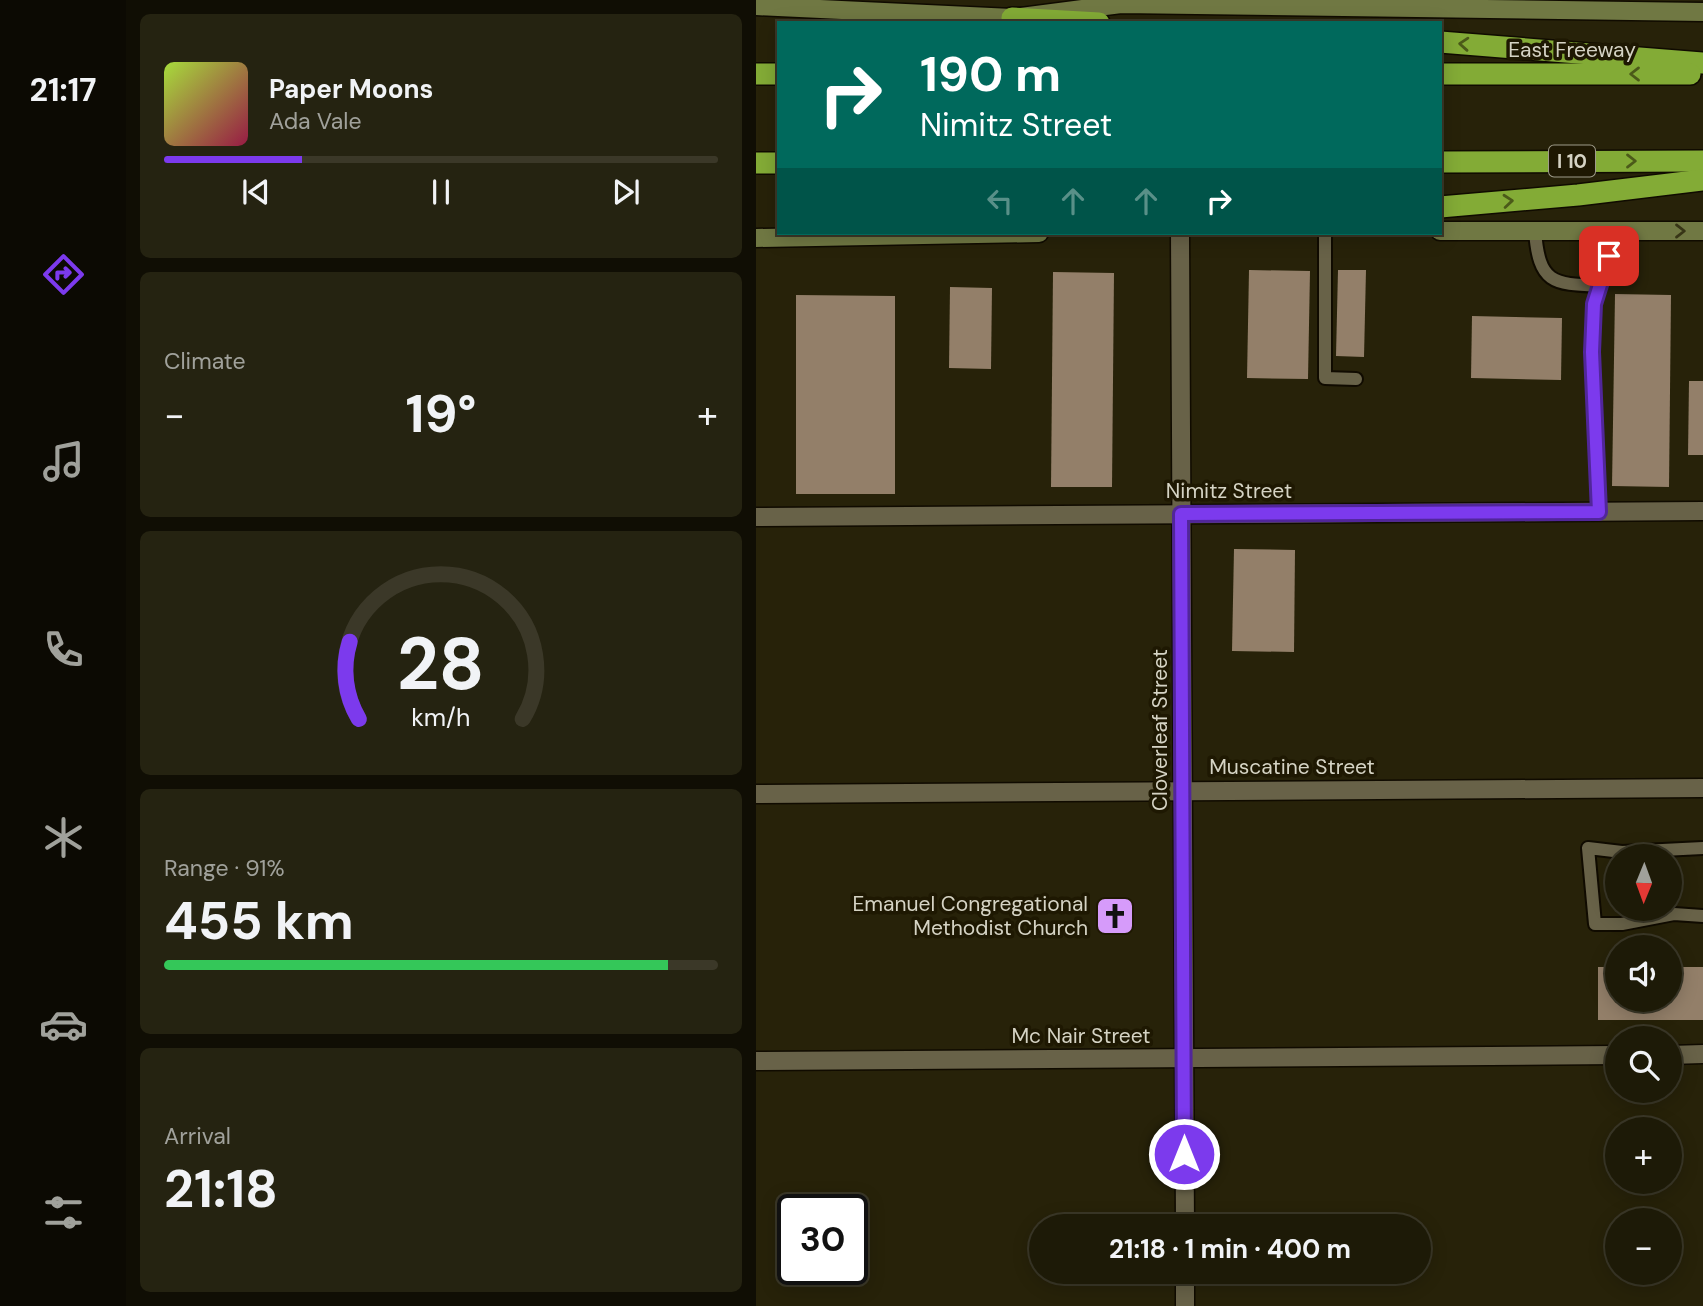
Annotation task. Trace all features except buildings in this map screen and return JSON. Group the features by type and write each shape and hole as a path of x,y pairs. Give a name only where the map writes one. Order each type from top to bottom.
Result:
{"highway":[{"path":"1012,18 1064,21"},
{"path":"1442,42 1703,62"},
{"path":"756,74 777,74"},
{"name":"East Freeway","path":"1442,74 1703,74"},
{"name":"I 10","path":"1442,162 1703,161"},
{"path":"756,163 777,163"},
{"path":"1442,207 1578,195 1703,180"}],"main road":[{"path":"761,4 840,4 1012,18 1121,4 1703,12"},
{"path":"1442,231 1703,231"},
{"path":"756,238 926,235"}],"street":[{"name":"Cloverleaf Street","path":"1180,235 1185,1214"},
{"name":"Nimitz Street","path":"756,517 1703,511"},
{"name":"Muscatine Street","path":"756,794 1703,788"},
{"path":"1682,1055 1703,1054"},
{"name":"Mc Nair Street","path":"756,1061 1605,1055"},
{"path":"1185,1284 1185,1306"}],"lane":[{"path":"1535,231 1537,251 1546,274 1556,282 1568,285 1600,286"},
{"path":"1599,512 1592,352 1594,304 1616,231"},
{"path":"1325,235 1325,378 1356,379"},
{"path":"1703,848 1622,852 1588,848 1595,924 1622,924 1674,914 1703,916"}],"place":[{"name":"Emanuel Congregational Methodist Church","path":"1115,916"}],"route":[{"path":"1184,1154 1181,514 1599,512 1592,352 1594,304 1609,256"}]}
